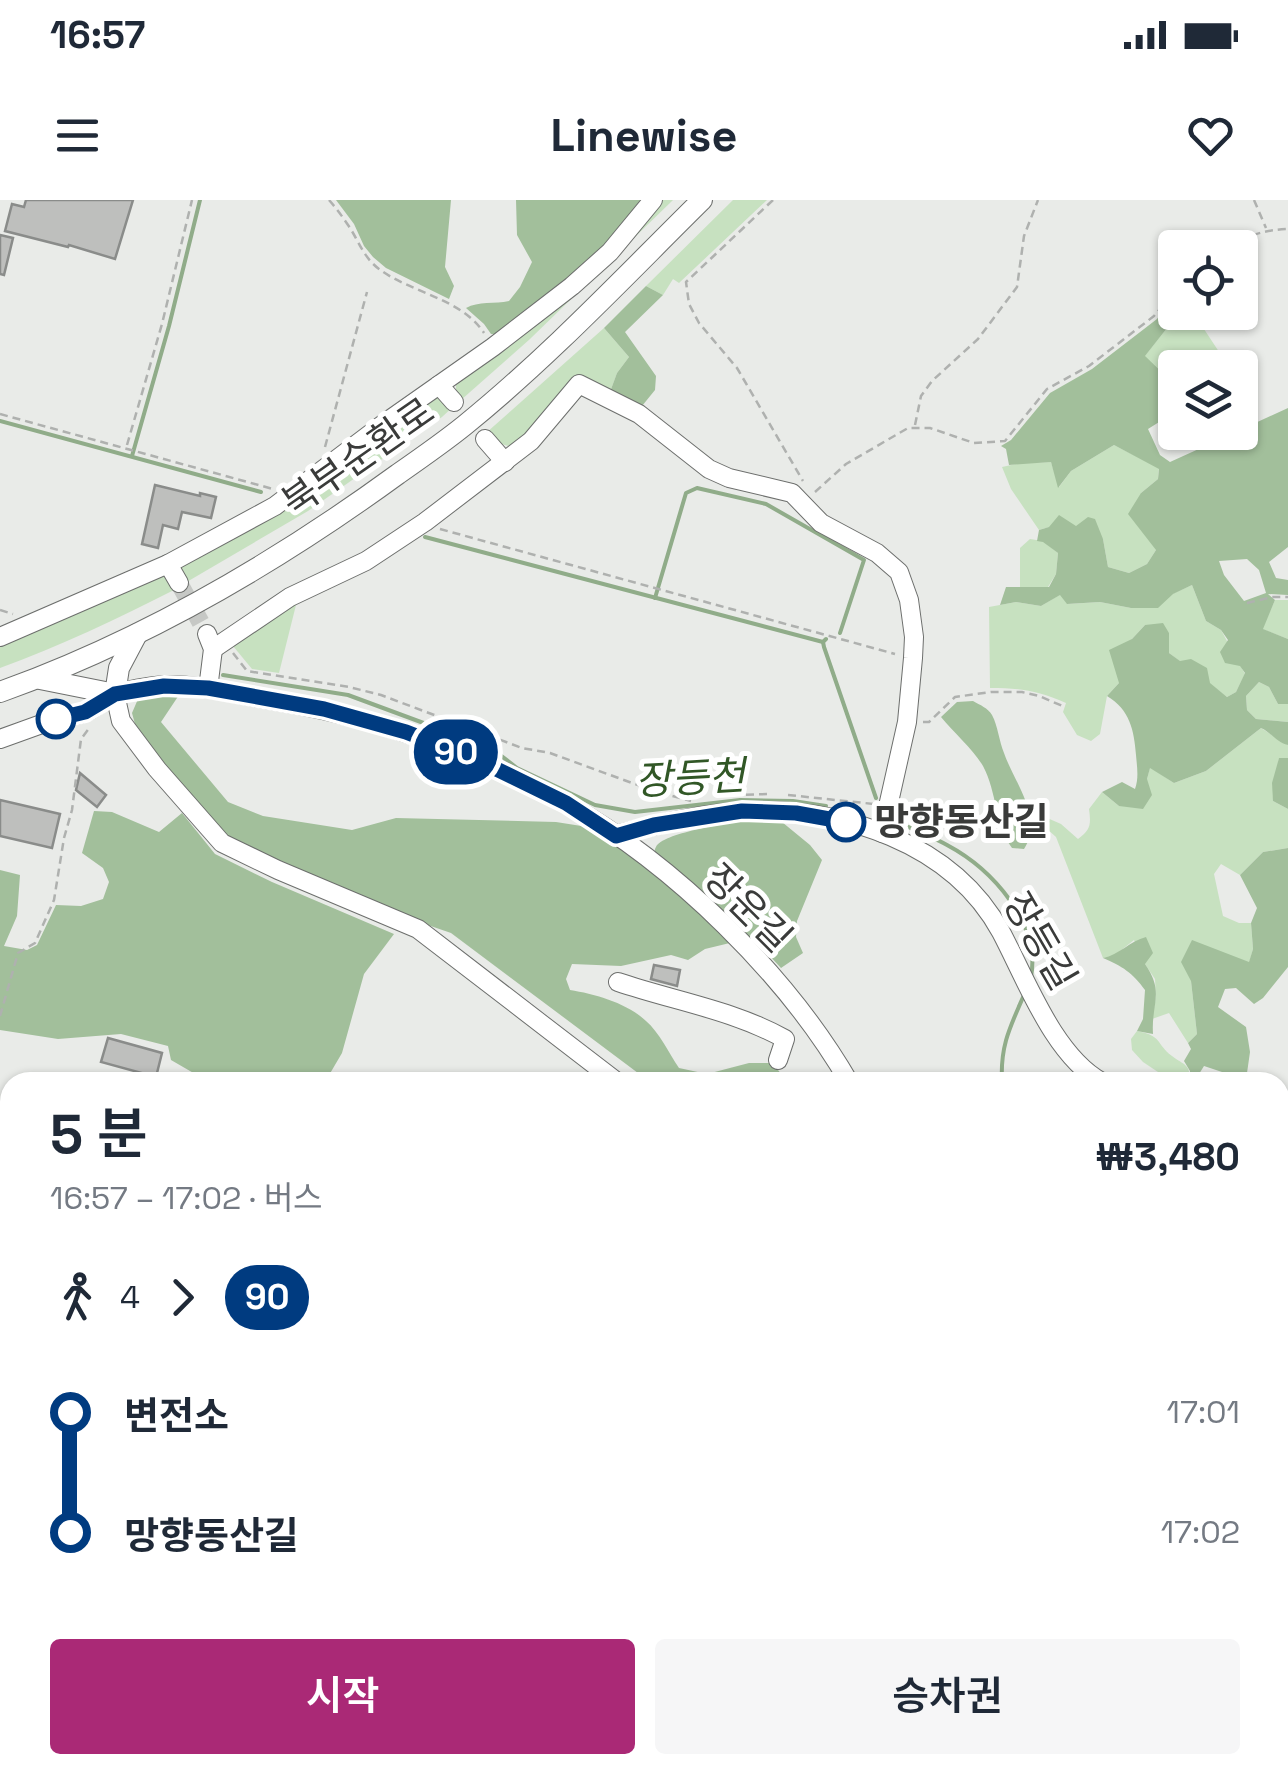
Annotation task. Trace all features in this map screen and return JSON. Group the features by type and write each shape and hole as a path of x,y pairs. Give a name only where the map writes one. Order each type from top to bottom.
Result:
{"main road":[{"name":"북부순환로","path":"0,692 137,634 302,541 463,427 538,361 702,200"},
{"path":"38,679 115,694 118,668 137,634"}],"street":[{"path":"0,637 168,564 274,506 572,286 610,252 653,200"},
{"path":"208,688 210,642 290,597 366,561 425,522 532,440 579,384 639,414 709,469 729,478 792,493 821,523 877,553 899,572 909,600 913,658 907,722 886,817"},
{"path":"439,385 454,402"},
{"path":"485,439 504,462"},
{"path":"168,564 179,584"},
{"name":"장운길","path":"0,739 85,712 115,694 164,686 208,688 324,709 406,732 480,761 566,803 674,881 740,939 797,1006 843,1072"},
{"path":"115,694 121,721 222,844 418,930 604,1072"},
{"name":"장등길","path":"616,836 654,825 742,811 796,813 856,824 886,817 916,848 960,878 980,899 1071,1057 1090,1072"},
{"path":"618,982 728,1013 774,1033 785,1040 778,1060"},
{"name":"장운길","path":"774,1033 797,1006"}],"path":[{"path":"128,448 192,200"},
{"path":"329,200 369,261 464,312 493,347"},
{"path":"773,200 686,282 689,304 699,324 737,368 803,482 804,504"},
{"path":"914,427 921,396 932,381 978,339 1017,288 1024,236 1038,200"},
{"path":"1254,200 1267,230"},
{"path":"1258,233 1288,230"},
{"path":"325,468 323,453 366,292"},
{"path":"804,504 846,464 908,428 930,428 974,443 1005,441 1048,389 1089,366 1158,311"},
{"path":"0,414 291,494"},
{"path":"425,522 913,658"},
{"path":"1247,603 1288,597"},
{"path":"210,642 230,649 247,671 381,696 522,748 550,753 682,800 702,802"},
{"path":"907,722 929,722 955,698 991,692 1022,692 1065,708"},
{"path":"0,1016 18,953 34,943 54,900 72,810 80,739 92,724"},
{"path":"720,798 740,793 793,795 871,804 886,817"}],"green space":[{"path":"336,200 451,200 445,267 454,286 449,299 386,268 373,257"},
{"path":"516,200 648,200 569,282 499,334 491,334 466,308 509,301 532,262 517,235"},
{"path":"659,200 673,200 461,400 456,382"},
{"path":"733,200 767,200 679,283 673,279 663,295 646,286"},
{"path":"646,286 663,295 625,332 656,376 655,390 642,406 610,392 629,357 604,328"},
{"path":"1158,318 1158,330 1166,330 1145,356 1158,369 1158,423 1148,429 1160,455 1170,462 1196,450 1258,450 1258,422 1288,408 1288,547 1269,562 1276,578 1288,580 1288,595 1268,594 1275,600 1263,629 1288,639 1288,704 1278,704 1269,687 1259,682 1246,696 1247,710 1256,719 1288,722 1288,745 1261,728 1206,771 1174,783 1150,768 1147,779 1152,795 1143,809 1119,806 1102,792 1122,782 1135,789 1137,777 1132,729 1121,708 1107,696 1119,683 1109,650 1132,639 1145,625 1163,623 1169,633 1169,653 1180,661 1191,659 1207,668 1210,683 1227,697 1236,692 1245,673 1240,666 1225,663 1220,652 1228,640 1206,621 1192,585 1173,594 1158,608 1100,602 1067,604 1060,595 1041,606 1016,602 1000,605 1006,587 1049,587 1056,574 1058,553 1037,541 1039,530 1049,527 1059,515 1076,526 1088,517 1095,519 1108,567 1129,573 1147,564 1156,550 1128,514 1141,493 1158,479 1159,469 1114,445 1071,471 1058,488 1051,462 1009,465 1006,449 1001,446 1011,440 1050,393 1092,369","holes":["1247,559 1259,570 1266,593 1244,601 1224,575 1219,561"]},
{"path":"604,328 629,357 610,392 578,376 517,447 500,443 486,433"},
{"path":"1165,330 1205,330 1218,350 1158,350 1158,370 1144,357"},
{"path":"437,394 454,406 442,417 308,511 185,583 180,570 186,559"},
{"path":"1114,445 1159,468 1158,479 1141,493 1156,550 1147,564 1129,573 1108,567 1103,539 1095,535 1064,526 1039,530 1011,489 1002,467 1051,462 1059,487 1071,471"},
{"path":"1030,539 1043,541 1058,553 1056,574 1048,587 1020,587 1020,548"},
{"path":"164,575 176,589 0,668 0,644"},
{"path":"1192,585 1206,621 1221,630 1245,674 1236,692 1227,697 1169,653 1169,633 1145,625 1132,639 1119,683 1107,696 1100,734 1091,741 1077,735 1063,712 1066,703 1030,691 990,688 989,607 1016,602 1041,606 1061,594 1068,604 1100,602 1131,608"},
{"path":"298,597 279,673 252,669 233,646 233,640"},
{"path":"1275,600 1288,600 1288,639 1262,629"},
{"path":"1259,682 1269,687 1278,704 1288,704 1288,722 1256,719 1247,710 1246,696"},
{"path":"181,692 161,722 228,802 263,816 352,830 396,818 556,822 594,828 614,838 734,942 705,949 688,960 671,955 621,966 572,964 566,979 570,990 630,1009 655,1031 679,1068 698,1072 637,1072 451,933 280,864 227,838 163,765 135,724 132,713 138,699 146,693"},
{"path":"973,701 992,715 1025,800 1031,825 1024,849 1012,848 1006,839 983,766 941,717 957,702"},
{"path":"1261,728 1288,745 1288,758 1279,758 1273,801 1288,809 1288,848 1263,852 1240,875 1221,864 1214,874 1223,916 1251,923 1253,949 1249,963 1192,941 1191,981 1197,1034 1188,1043 1169,1013 1152,1019 1155,979 1134,940 1114,956 1103,958 1056,837 1046,828 1029,841 1029,810 1061,824 1078,839 1088,830 1089,809 1102,792 1119,806 1147,779 1150,767 1174,783 1206,771"},
{"path":"1279,758 1288,758 1288,809 1273,801 1272,783"},
{"path":"94,811 112,812 159,832 182,813 215,854 394,934 364,974 342,1053 331,1072 192,1072 171,1060 168,1046 121,1034 58,1039 0,1030 0,870 20,875 17,916 4,946 27,950 37,945 56,905 81,906 103,899 109,882 103,868 82,853"},
{"path":"743,820 782,822 822,860 797,921 796,937 803,953 781,968 655,855 656,847 670,837"},
{"path":"1288,848 1288,967 1254,1004 1236,988 1225,989 1218,1007 1246,1027 1250,1052 1247,1072 1222,1072 1204,1066 1200,1072 1190,1072 1184,1061 1191,1049 1188,1043 1197,1034 1191,981 1181,962 1192,940 1249,962 1253,949 1251,923 1257,908 1240,875 1263,852"},
{"path":"1146,937 1153,953 1145,964 1156,991 1153,1034 1137,1031 1143,1019 1145,990 1127,971 1103,958"},
{"path":"1137,1031 1155,1038 1189,1072 1158,1072 1132,1050 1131,1039"},
{"path":"749,1063 770,1063 779,1071 715,1072"}],"building":[{"path":"26,200 133,200 115,259 5,231 12,204 24,207"},
{"path":"0,235 13,238 4,275 0,274"},
{"path":"155,485 216,497 211,518 182,512 178,529 163,525 158,548 142,544"},
{"path":"80,773 106,795 97,807 76,790"},
{"path":"0,800 60,814 52,848 0,836"},
{"path":"654,965 680,970 677,986 651,979"},
{"path":"108,1038 162,1053 157,1072 138,1072 101,1062"}],"waterway":[{"path":"132,456 200,200"},
{"path":"0,421 261,492"},
{"path":"655,598 686,493 697,488 766,504 864,560 840,633"},
{"path":"425,537 823,642"},
{"path":"826,639 824,647 876,798"},
{"name":"장등천","path":"223,675 348,695 491,748 517,768 595,805 635,812 740,800 826,806"},
{"name":"장등천","path":"889,819 964,855 996,883 1021,918 1032,957 1031,977"},
{"name":"장등천","path":"1002,1072 1004,1047 1024,995"}],"tunnel":[{"path":"179,583 207,634"}],"bus line":[{"name":"90","path":"56,719 85,712 115,694 164,686 208,688 324,709 406,732 480,761 566,803 616,836 654,825 742,811 796,813 846,822"}],"place":[{"name":"망향동산길","path":"846,822"}]}
